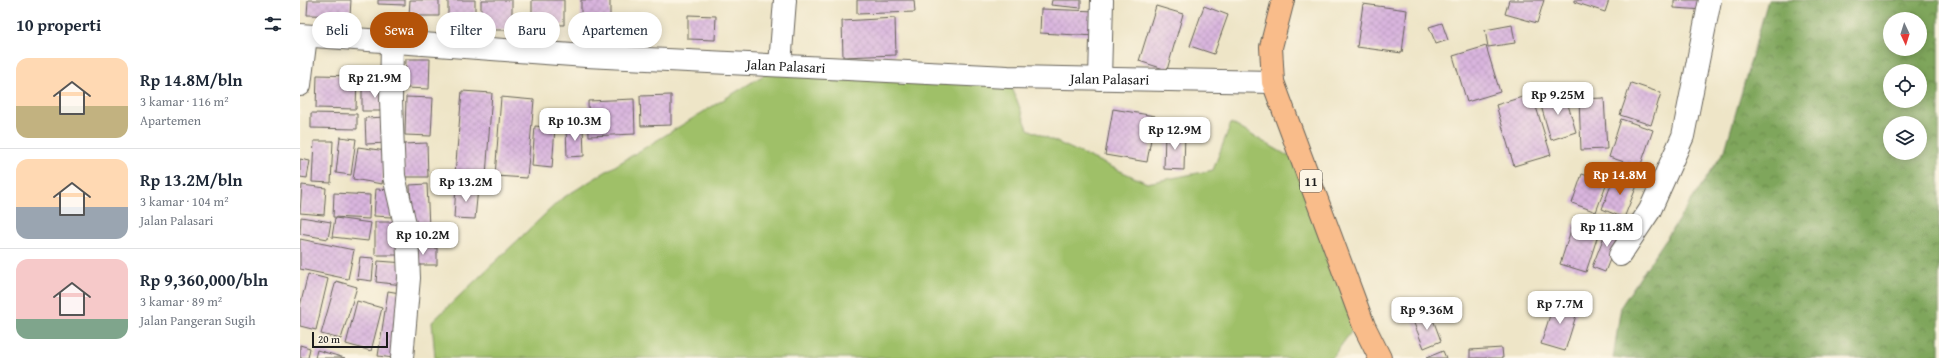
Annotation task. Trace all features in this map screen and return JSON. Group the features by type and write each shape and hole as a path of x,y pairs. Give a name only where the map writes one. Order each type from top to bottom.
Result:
{"highway":[{"name":"11","path":"1283,0 1271,47 1273,82 1364,326 1380,358"}],"street":[{"path":"780,65 785,0"},
{"path":"1100,79 1102,0"},
{"path":"1620,255 1650,210 1683,136 1710,0"},
{"path":"300,85 303,35"},
{"name":"Jalan Palasari","path":"303,35 370,40"},
{"name":"Jalan Palasari","path":"428,45 586,56 1008,77 1273,82"},
{"path":"392,48 391,100 394,176 407,233 409,278 402,358"}],"green space":[{"path":"1768,0 1939,0 1939,358 1613,358 1621,306 1725,150"},
{"path":"780,65 1008,77 1028,129 1147,183 1213,170 1231,123 1314,171 1367,310 1332,358 435,358 432,322 561,199"}],"building":[{"path":"308,0 351,0 350,12 312,12 312,15 307,15"},
{"path":"378,0 405,0 405,5 378,4"},
{"path":"410,0 439,0 439,12 436,12 436,16 428,16 428,12 409,12"},
{"path":"448,0 475,0 475,12 448,12"},
{"path":"481,0 512,0 512,12 504,12 504,30 496,30 496,12 481,12"},
{"path":"532,0 564,0 564,25 560,25 560,12 532,12"},
{"path":"581,0 610,0 610,12 581,12"},
{"path":"857,0 914,0 915,12 857,14"},
{"path":"1052,0 1081,0 1081,8 1051,5"},
{"path":"1509,0 1544,0 1537,23 1505,14"},
{"path":"1574,0 1609,0 1605,12 1574,2"},
{"path":"1674,0 1705,0 1704,10 1674,8"},
{"path":"1363,4 1407,10 1402,53 1357,47"},
{"path":"1156,6 1183,14 1167,70 1139,61"},
{"path":"1204,6 1228,15 1214,54 1190,46"},
{"path":"1041,9 1097,11 1096,36 1040,33"},
{"path":"688,15 716,16 715,40 688,39"},
{"path":"895,18 896,55 843,57 842,21"},
{"path":"1442,23 1448,40 1436,44 1429,27"},
{"path":"1512,25 1515,43 1488,47 1485,30"},
{"path":"1486,46 1500,92 1467,102 1453,56"},
{"path":"406,59 430,59 429,89 405,88"},
{"path":"364,69 387,70 386,83 364,83"},
{"path":"317,75 357,76 356,109 316,108"},
{"path":"1631,83 1661,93 1651,125 1620,115"},
{"path":"362,87 388,87 387,111 362,111"},
{"path":"462,91 492,93 486,176 455,174"},
{"path":"1564,91 1576,132 1551,140 1539,99"},
{"path":"1532,94 1551,155 1514,166 1496,105"},
{"path":"671,95 671,125 641,126 640,96"},
{"path":"406,97 433,98 431,136 405,135"},
{"path":"501,97 534,100 527,178 495,176"},
{"path":"1604,98 1607,149 1581,150 1579,99"},
{"path":"634,99 635,134 589,136 588,101"},
{"path":"1113,109 1155,116 1147,162 1105,155"},
{"path":"311,113 357,114 357,129 311,128"},
{"path":"387,117 388,143 366,144 365,118"},
{"path":"1621,119 1653,130 1640,167 1609,157"},
{"path":"535,126 555,128 552,168 532,166"},
{"path":"583,126 584,156 567,157 566,127"},
{"path":"1165,132 1185,132 1184,170 1164,169"},
{"path":"340,137 356,139 351,175 336,173"},
{"path":"314,141 333,141 331,183 312,182"},
{"path":"427,143 428,177 404,177 403,144"},
{"path":"358,147 386,151 382,184 353,179"},
{"path":"300,159 310,161 307,178 300,177"},
{"path":"1582,174 1607,182 1596,212 1572,203"},
{"path":"1615,174 1638,183 1624,218 1602,209"},
{"path":"427,184 429,227 412,228 410,185"},
{"path":"302,185 326,188 324,215 300,213"},
{"path":"456,186 478,188 475,219 454,218"},
{"path":"376,189 393,190 391,217 374,216"},
{"path":"334,193 370,195 369,219 333,217"},
{"path":"301,217 331,222 328,239 300,234"},
{"path":"335,218 371,223 368,241 332,237"},
{"path":"375,222 401,222 401,255 375,255"},
{"path":"1573,224 1599,232 1586,272 1560,264"},
{"path":"1609,224 1622,229 1605,272 1592,267"},
{"path":"300,239 354,250 348,279 300,269"},
{"path":"409,248 437,248 437,265 409,265"},
{"path":"360,257 374,258 372,281 357,279"},
{"path":"378,261 405,263 403,285 376,282"},
{"path":"308,274 328,279 316,330 300,326 300,306"},
{"path":"336,281 357,287 341,339 321,334"},
{"path":"388,291 406,294 393,358 378,356"},
{"path":"1555,299 1579,306 1565,351 1541,344"},
{"path":"357,301 382,308 371,351 346,344"},
{"path":"1431,314 1441,341 1424,348 1413,321"},
{"path":"300,345 310,348 308,358 300,358"},
{"path":"1502,348 1503,358 1470,358 1470,350"},
{"path":"317,350 345,358 315,358"},
{"path":"1443,351 1446,358 1426,358"}]}
